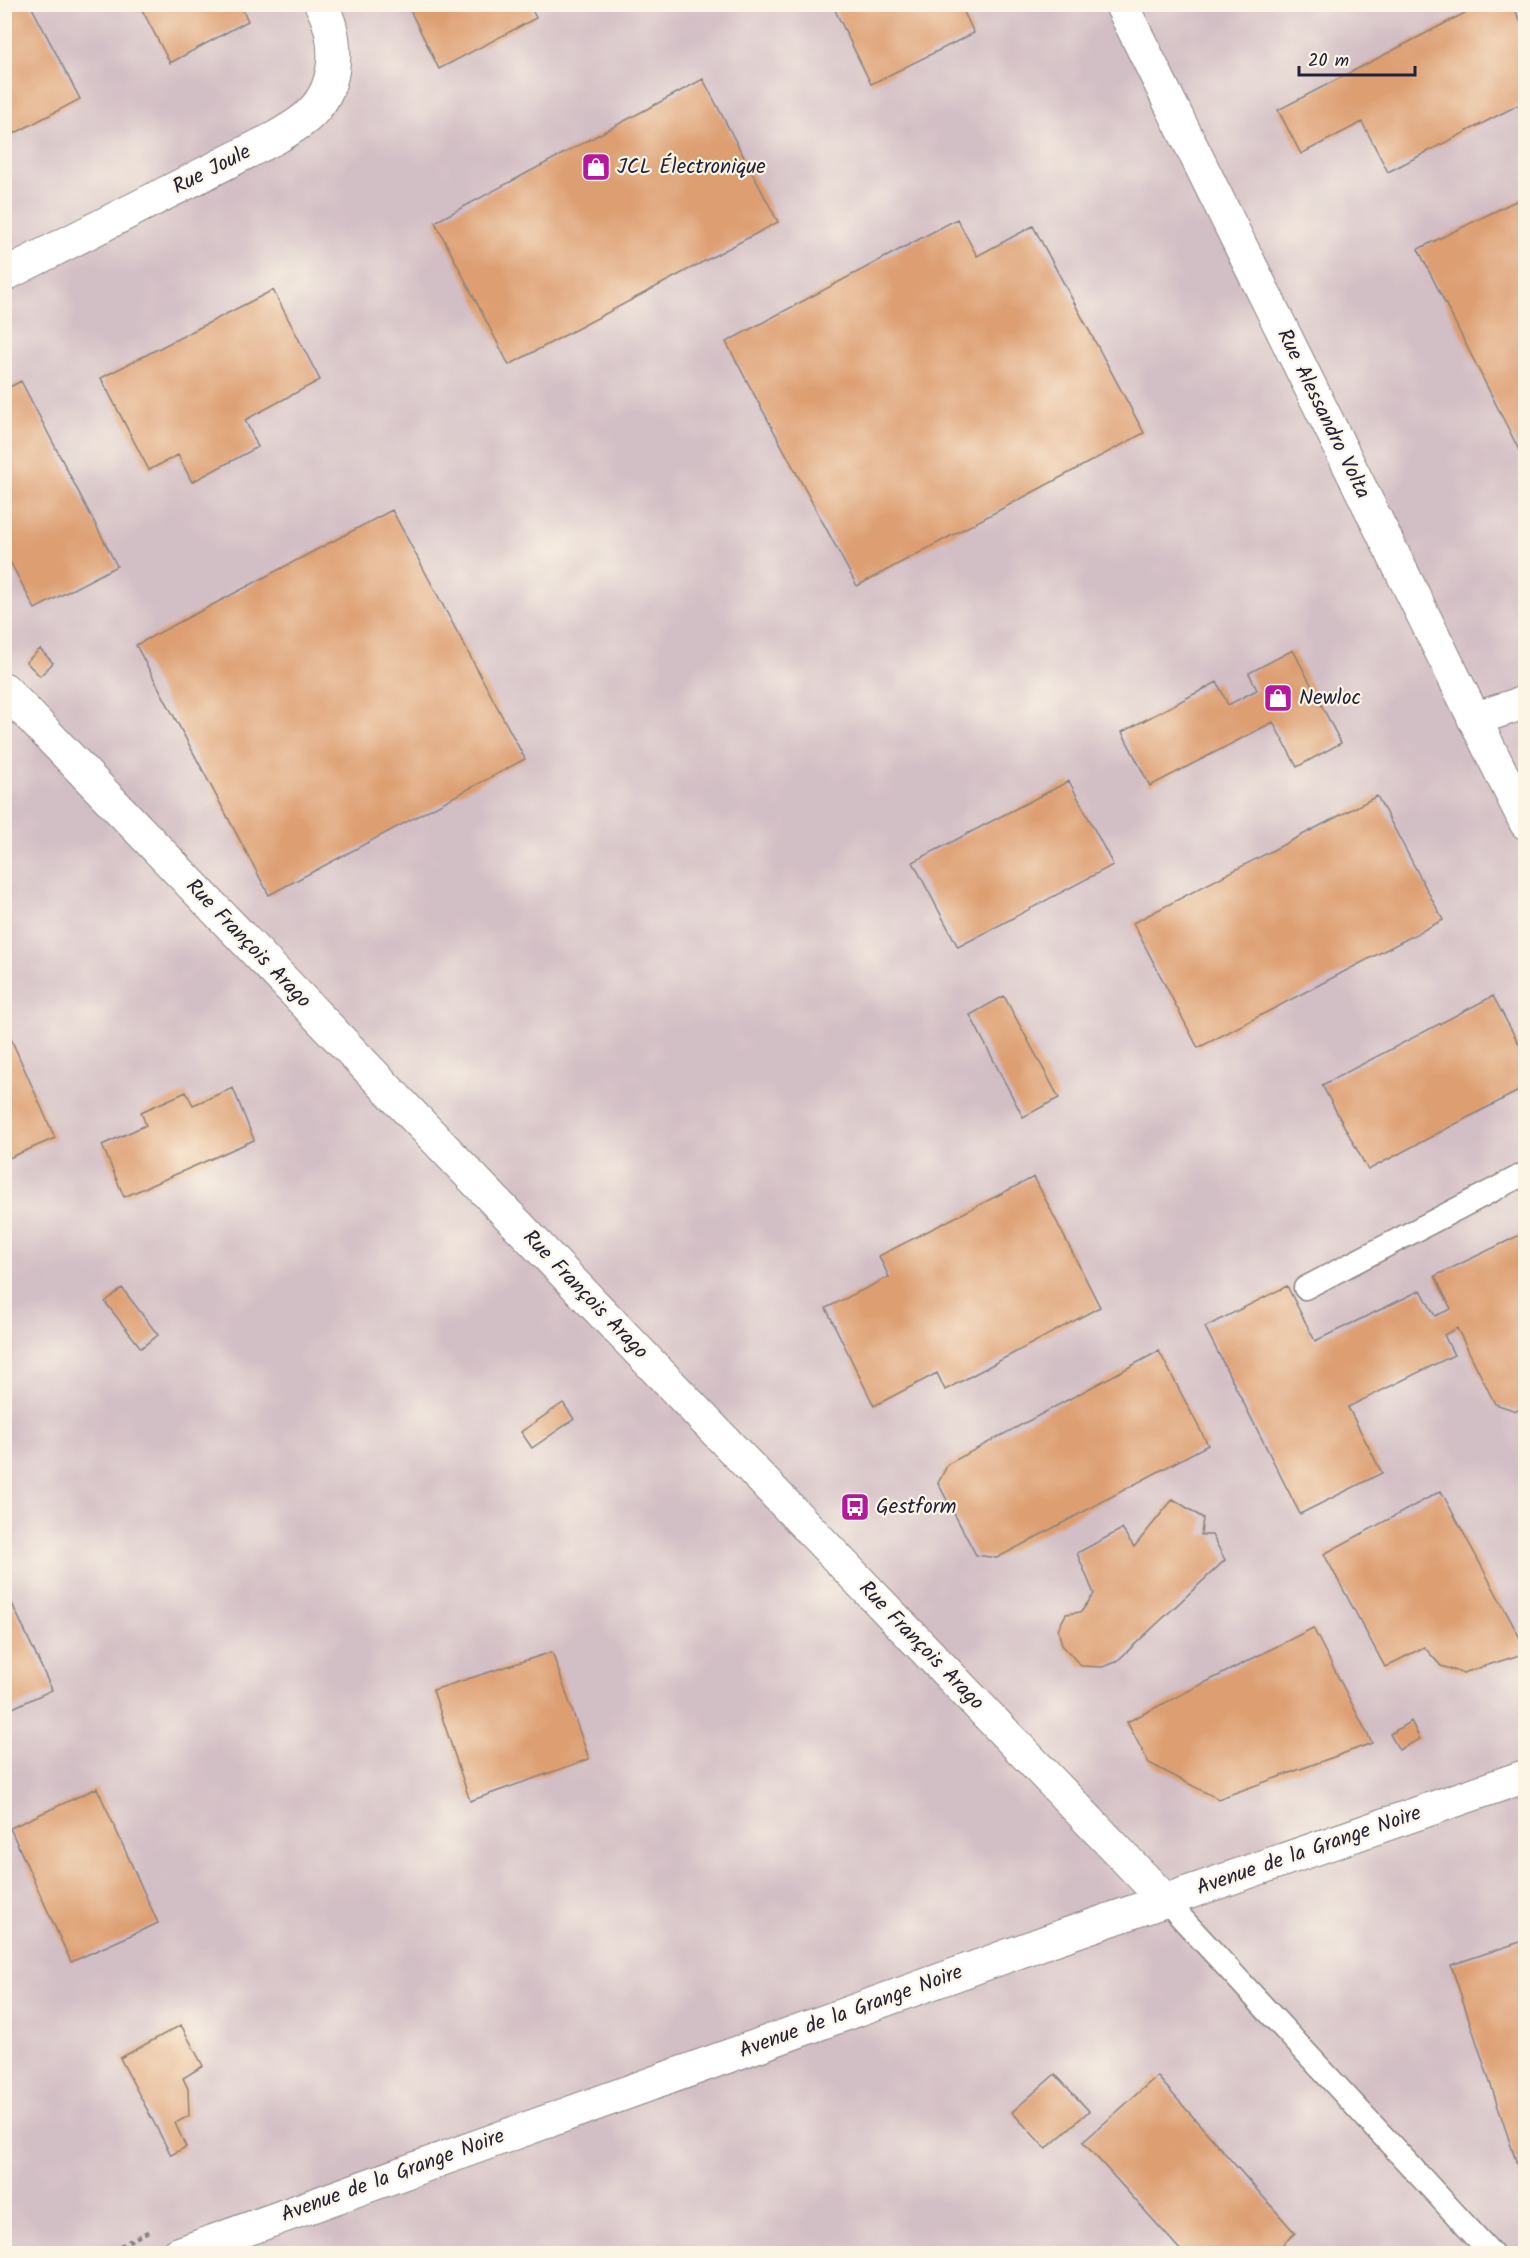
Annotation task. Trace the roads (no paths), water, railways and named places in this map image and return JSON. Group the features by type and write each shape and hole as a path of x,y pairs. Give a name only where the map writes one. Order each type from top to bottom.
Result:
{"street":[{"name":"Rue Joule","path":"4,275 277,137 311,114 326,92 333,71 334,43 321,4"},
{"name":"Rue Alessandro Volta","path":"1121,4 1526,823"},
{"name":"Rue François Arago","path":"4,689 1165,1900"},
{"path":"1474,719 1526,702"},
{"name":"Avenue de la Grange Noire","path":"178,2253 1165,1900 1526,1776"}],"lane":[{"path":"1305,1288 1526,1173"},
{"path":"1165,1900 1492,2253"}],"place":[{"name":"JCL Électronique","path":"596,167"},
{"name":"Newloc","path":"1278,698"},
{"name":"Gestform","path":"855,1507"}]}
